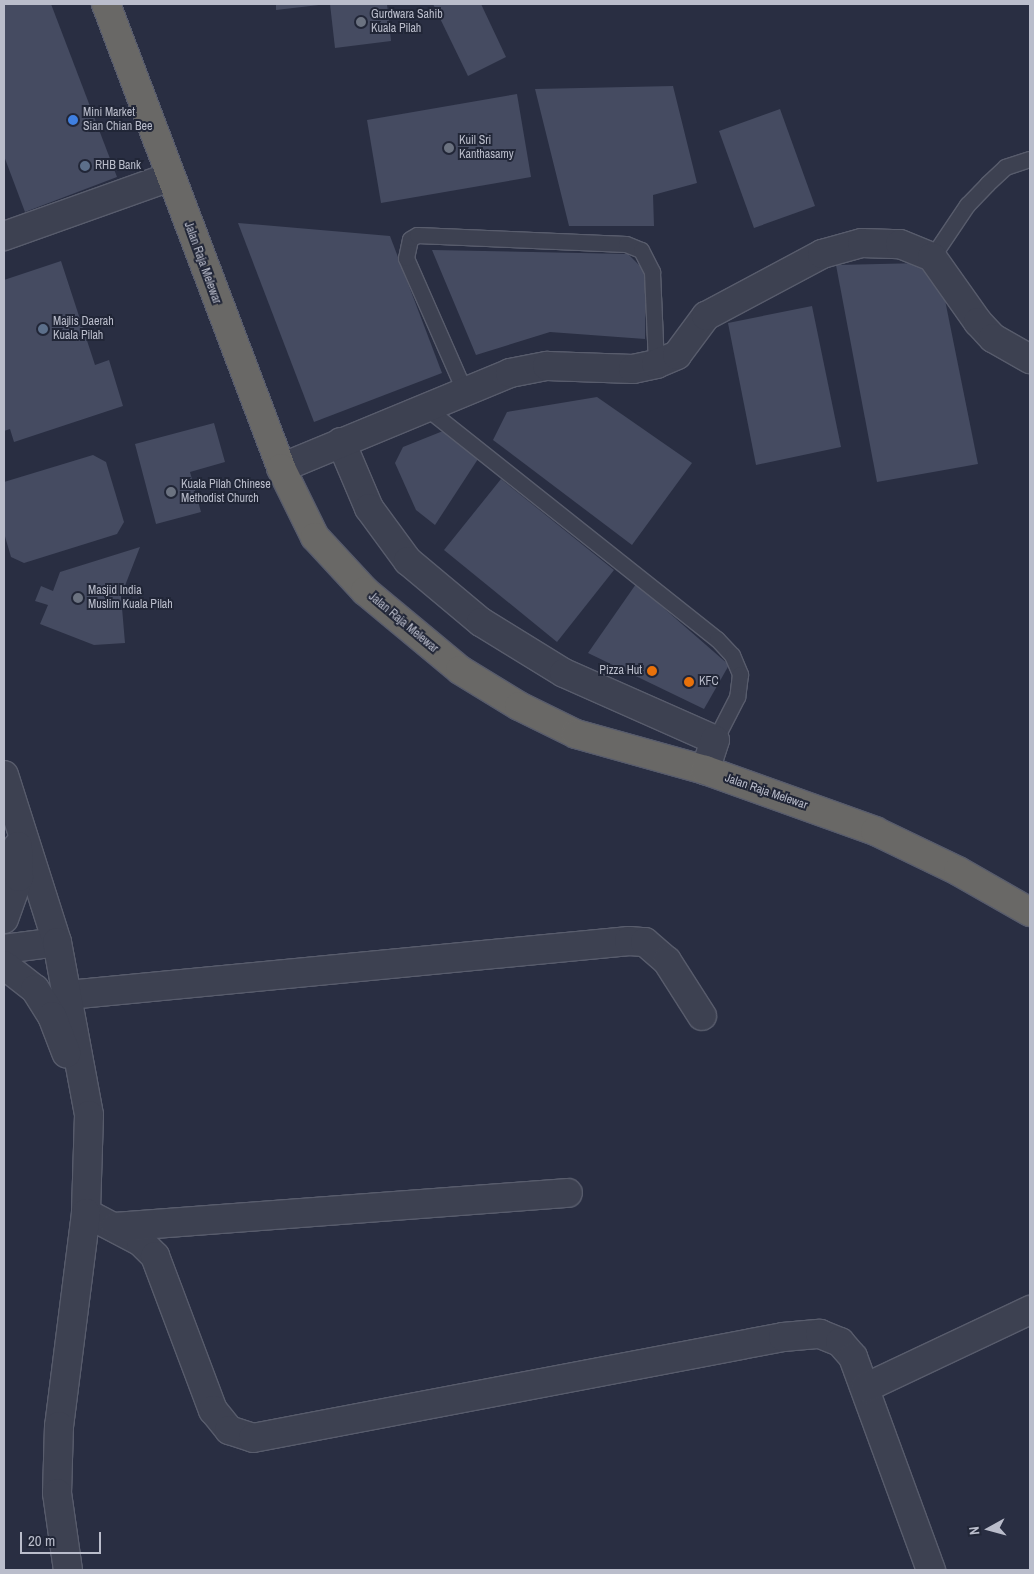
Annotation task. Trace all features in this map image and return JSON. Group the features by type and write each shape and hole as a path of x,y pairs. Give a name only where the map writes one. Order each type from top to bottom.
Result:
{"highway":[{"name":"Jalan Raja Melewar","path":"106,4 281,468 315,537 365,590 460,670 519,706 576,734 705,770 875,831 958,870 1030,912"}],"street":[{"path":"5,230 170,177"},
{"path":"281,468 464,390 510,373 548,366 633,369 656,364 677,355 706,316 822,254 862,243 900,244 932,257 978,322 993,338 1030,359"},
{"path":"341,442 369,508 408,561 448,598 564,673 716,740 705,770"},
{"path":"4,919 19,877 18,832 7,785"},
{"path":"7,785 57,942 68,995 90,1136 86,1214 59,1426 57,1493 62,1564"},
{"path":"68,995 629,941 645,942 667,961 702,1016"},
{"path":"4,949 57,942"},
{"path":"4,965 35,989 52,1016 66,1053 90,1136"},
{"path":"114,1227 568,1193"},
{"path":"86,1214 141,1242 155,1256 213,1410 229,1430 238,1435 254,1438 803,1334 820,1334 840,1342 853,1357 931,1570"},
{"path":"865,1388 1030,1310"}],"lane":[{"path":"932,257 967,206 1004,167 1030,160"},
{"path":"464,390 406,258 410,239 417,235 626,244 641,250 652,272 656,364"},
{"path":"426,407 717,639 732,656 740,674 737,697 716,740"}],"building":[{"path":"4,4 51,4 117,177 25,212 4,156"},
{"path":"276,4 319,4 319,5 276,10"},
{"name":"Gurdwara Sahib Kuala Pilah","path":"330,4 387,4 391,41 335,48"},
{"path":"433,4 481,4 506,57 468,76"},
{"path":"673,86 697,183 653,195 654,226 569,226 535,89"},
{"name":"Kuil Sri Kanthasamy","path":"517,94 531,177 381,203 367,120"},
{"path":"780,109 815,206 754,228 719,131"},
{"path":"238,223 390,236 442,373 314,422"},
{"path":"432,250 628,254 646,272 645,339 550,332 476,355"},
{"name":"Majlis Daerah Kuala Pilah","path":"61,261 95,365 109,360 123,406 14,442 10,429 4,431 4,280"},
{"path":"923,263 942,285 978,464 877,482 836,265"},
{"path":"812,306 841,447 756,465 728,323"},
{"path":"597,397 692,463 632,545 493,440 507,412"},
{"name":"Kuala Pilah Chinese Methodist Church","path":"214,423 225,462 190,472 201,512 156,524 135,444"},
{"path":"443,431 478,459 435,525 416,510 395,463 403,447"},
{"path":"93,455 106,462 124,522 117,534 24,563 11,557 4,533 4,482"},
{"path":"501,479 614,570 557,642 444,550"},
{"name":"Masjid India Muslim Kuala Pilah","path":"140,547 121,596 125,643 94,645 40,624 48,605 35,601 41,586 53,591 60,572"},
{"path":"636,584 729,665 704,709 588,653"}],"place":[{"name":"Gurdwara Sahib Kuala Pilah","path":"361,22"},
{"name":"Mini Market Sian Chian Bee","path":"73,120"},
{"name":"Kuil Sri Kanthasamy","path":"449,148"},
{"name":"RHB Bank","path":"85,166"},
{"name":"Majlis Daerah Kuala Pilah","path":"43,329"},
{"name":"Kuala Pilah Chinese Methodist Church","path":"171,492"},
{"name":"Masjid India Muslim Kuala Pilah","path":"78,598"},
{"name":"Pizza Hut","path":"652,671"},
{"name":"KFC","path":"689,682"}]}
